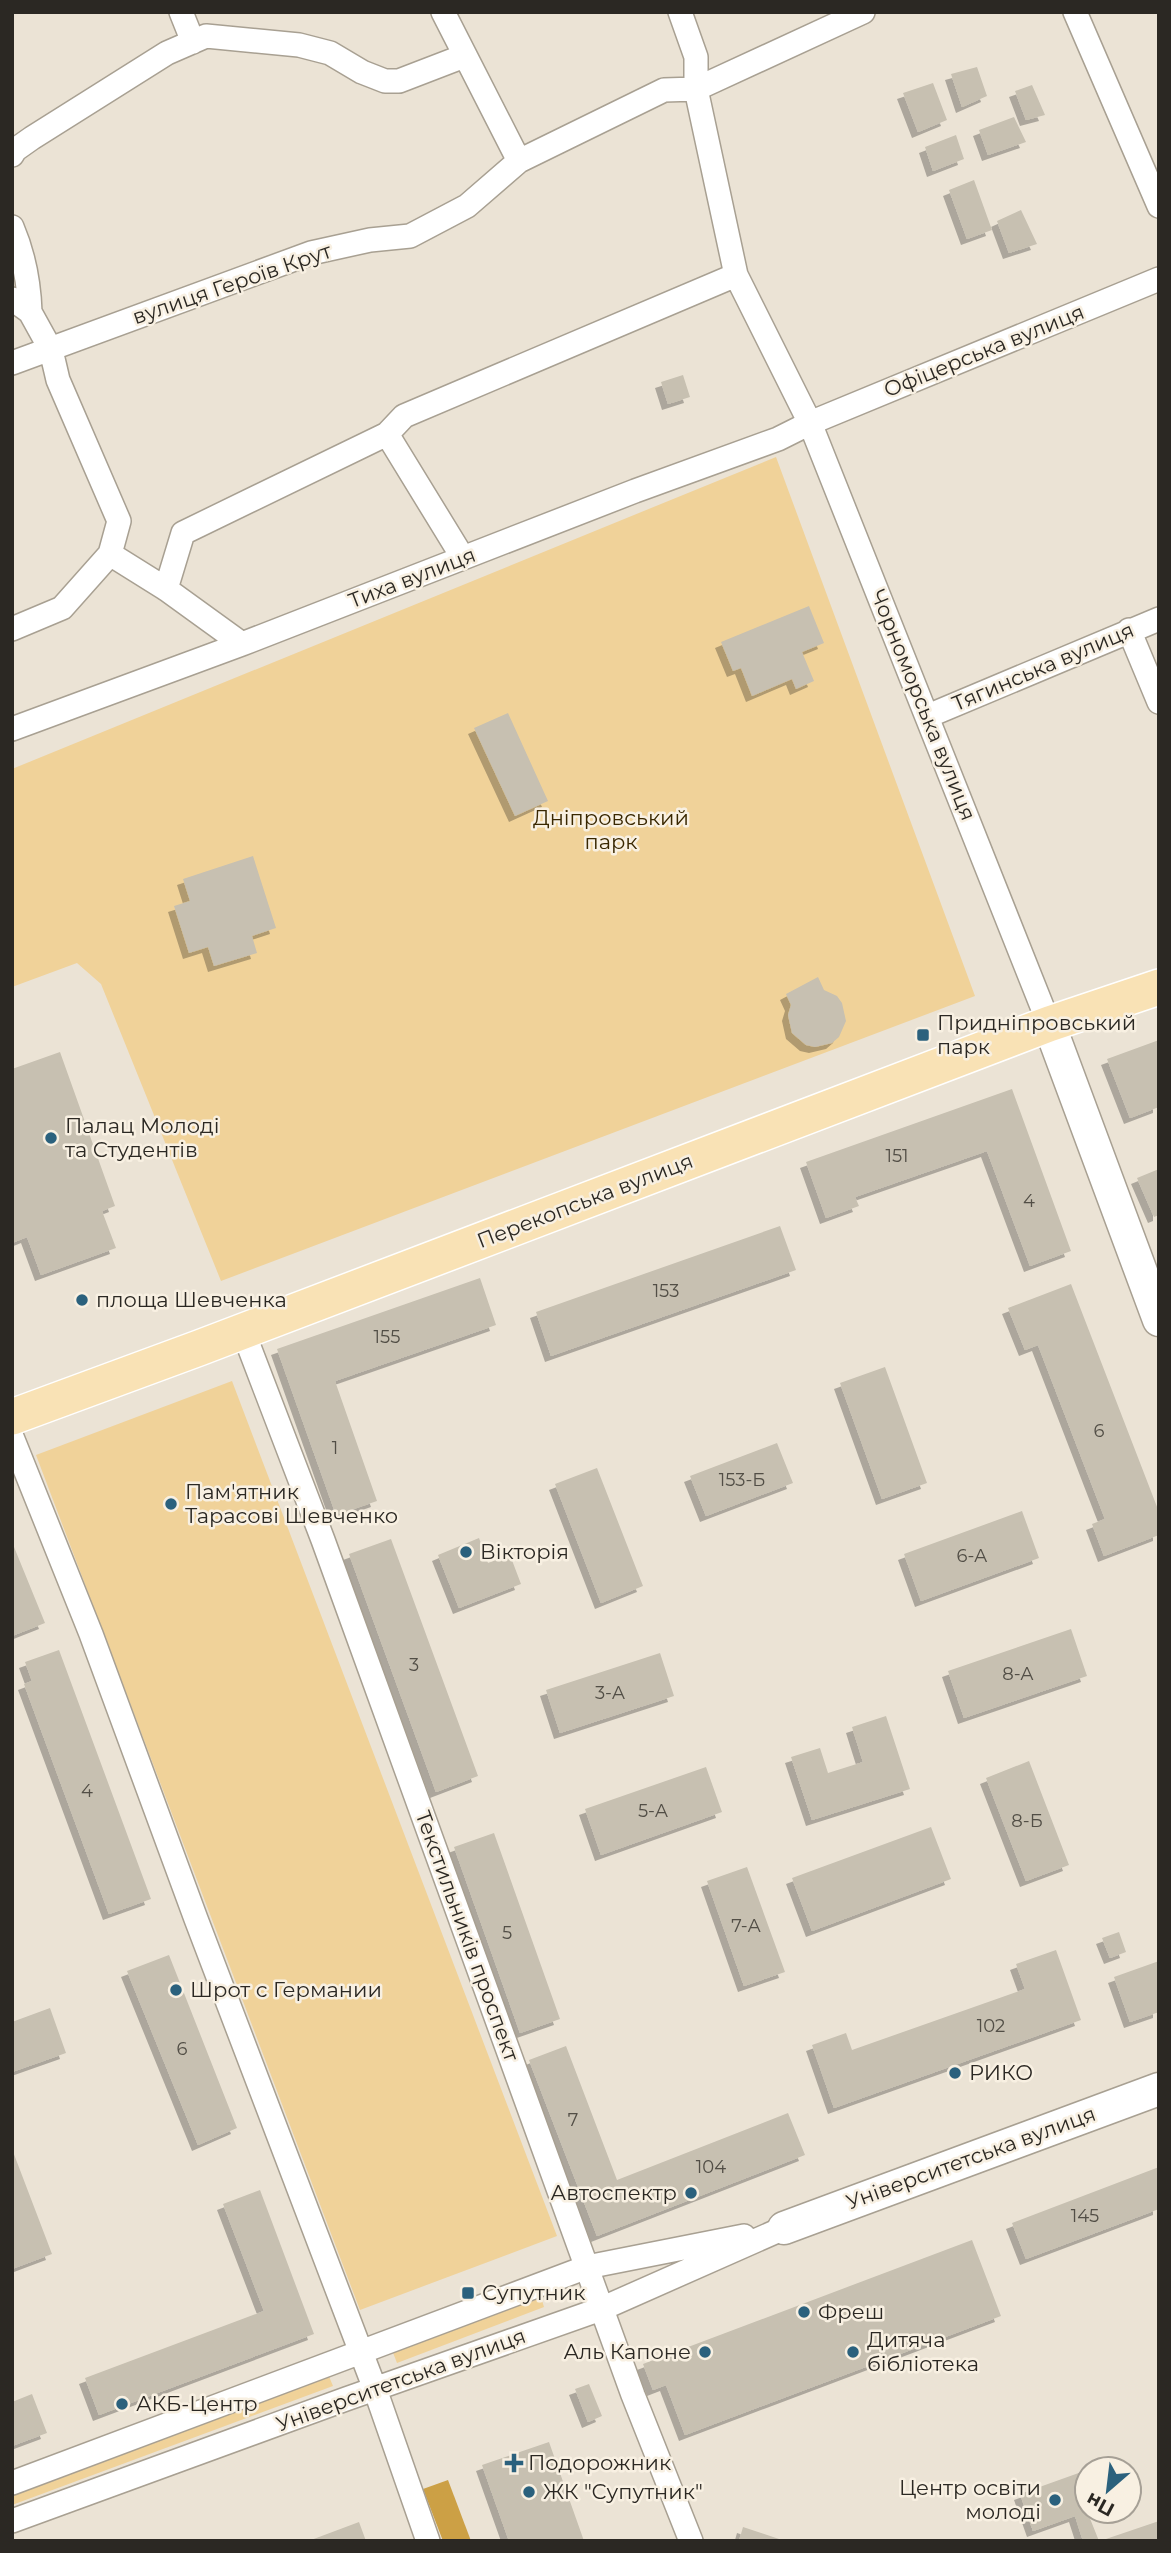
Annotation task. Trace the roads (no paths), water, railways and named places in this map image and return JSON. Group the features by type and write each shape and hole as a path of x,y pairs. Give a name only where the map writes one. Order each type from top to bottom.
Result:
{"main road":[{"name":"Перекопська вулиця","path":"12,1417 1049,1024 1159,987"}],"street":[{"path":"181,12 193,42"},
{"path":"443,12 519,161"},
{"name":"Чорноморська вулиця","path":"680,12 696,57 696,89 736,275 810,424 1049,1024 1159,1320"},
{"name":"вулиця Героїв Крут","path":"12,363 311,253 370,240 410,236 467,206 519,161 664,90 696,89 863,12"},
{"path":"1075,12 1159,206"},
{"path":"12,155 32,138 167,53 206,36 299,45 330,53 362,72 385,81 399,81 464,56"},
{"path":"12,227 22,249 29,280 21,306 51,350 58,380 119,521 110,554 62,608 12,629"},
{"path":"166,589 183,533 387,433 404,415 736,275"},
{"name":"Офіцерська вулиця","path":"810,424 1159,279"},
{"name":"Тиха вулиця","path":"12,729 242,644 635,491 778,439 810,424"},
{"path":"387,433 463,558"},
{"path":"110,554 166,589 242,644"},
{"name":"Тягинська вулиця","path":"928,716 1159,619"},
{"path":"1129,630 1159,702"},
{"name":"Текстильників проспект","path":"243,1331 328,1553 601,2309 691,2541"},
{"path":"12,1437 91,1634 191,1906 361,2351 428,2541"},
{"name":"Університетська вулиця","path":"12,2521 601,2309 784,2228 1159,2089"},
{"name":"Університетська вулиця","path":"12,2483 587,2267 784,2228"}],"place":[{"name":"Придніпровський парк","path":"923,1035"},
{"name":"Палац Молоді та Студентів","path":"51,1138"},
{"name":"площа Шевченка","path":"82,1300"},
{"name":"Пам'ятник Тарасові Шевченко","path":"171,1504"},
{"name":"Вікторія","path":"466,1552"},
{"name":"Шрот с Германии","path":"176,1990"},
{"name":"РИКО","path":"955,2073"},
{"name":"Автоспектр","path":"691,2193"},
{"name":"Супутник","path":"468,2293"},
{"name":"Фреш","path":"804,2312"},
{"name":"Аль Капоне","path":"705,2352"},
{"name":"Дитяча бібліотека","path":"853,2352"},
{"name":"АКБ-Центр","path":"122,2404"},
{"name":"Подорожник","path":"514,2463"},
{"name":"ЖК \"Супутник\"","path":"529,2492"},
{"name":"Центр освіти молоді","path":"1055,2500"}],"park label":[{"name":"Дніпровський парк","path":"611,830"}]}
